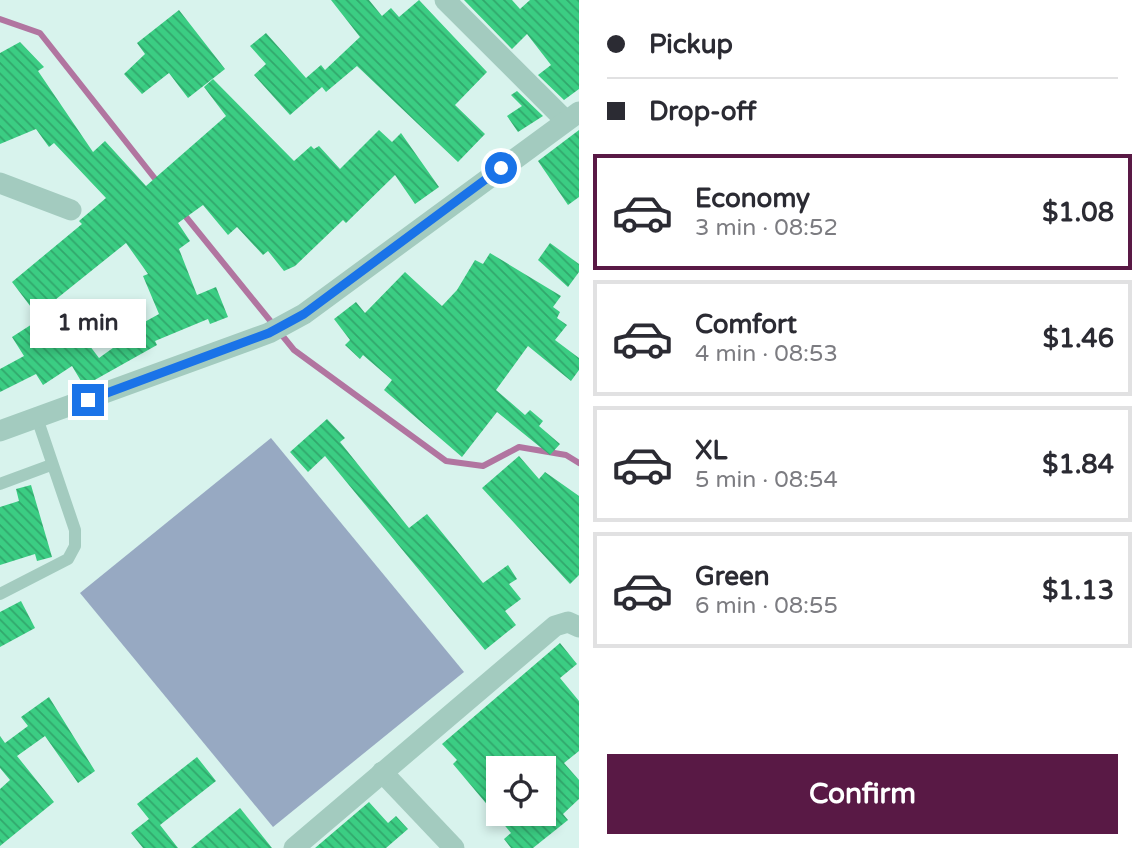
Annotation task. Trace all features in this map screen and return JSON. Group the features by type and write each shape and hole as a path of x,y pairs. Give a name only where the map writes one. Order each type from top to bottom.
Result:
{"street":[{"path":"0,432 269,333 304,314 572,116 445,0"},
{"path":"0,183 71,210"},
{"path":"294,848 555,626 568,622 579,627"},
{"path":"382,772 454,848"}],"lane":[{"path":"0,594 68,559 75,546 75,530 37,418"},
{"path":"0,484 51,465"}],"shaded area":[{"path":"271,438 464,672 273,827 80,593"}],"building":[{"path":"331,0 369,0 382,16 391,8 399,17 419,0 487,72 455,105 485,134 458,162 357,66 326,92 322,87 290,115 254,75 266,64 250,46 266,33 306,78 321,65 325,70 360,37"},
{"path":"464,0 512,0 520,9 530,0 579,0 579,89 564,100 538,75 551,65 527,34 512,49"},
{"path":"179,10 225,69 188,98 169,73 142,94 124,74 145,54 137,43"},
{"path":"20,42 44,67 38,71 93,152 105,141 146,186 226,116 204,87 213,79 294,161 311,146 314,149 319,146 340,169 379,130 392,142 401,133 439,187 415,204 395,175 346,223 343,220 295,266 284,271 268,251 263,255 237,227 228,235 203,205 178,223 190,241 179,249 197,295 216,287 228,317 210,324 208,319 155,341 157,345 84,386 72,366 43,385 36,374 0,392 0,369 24,356 12,337 40,319 12,282 82,224 79,221 106,198 54,143 49,147 36,129 0,144 0,53","holes":["126,243 148,274 143,276 159,314 121,335 124,340 99,358 55,300"]},
{"path":"517,91 543,116 518,132 507,116 522,106 511,95"},
{"path":"579,130 579,197 568,205 538,161"},
{"path":"550,243 579,264 579,272 568,287 538,260"},
{"path":"490,253 561,296 553,307 560,312 557,318 567,325 555,340 579,358 579,370 571,381 528,346 496,390 525,415 530,410 543,421 539,426 560,444 550,455 497,412 462,457 384,390 392,380 363,355 360,359 345,345 350,340 334,319 356,302 365,313 405,272 442,306 457,290 475,260 483,264"},
{"path":"327,419 345,438 340,442 409,528 427,514 483,583 508,565 517,579 509,584 521,599 505,611 516,625 485,650 325,456 308,472 290,452"},
{"path":"519,456 539,479 545,472 579,496 579,575 570,584 482,488"},
{"path":"31,485 52,557 37,561 35,554 0,565 0,507 19,501 16,489"},
{"path":"21,601 35,628 0,647 0,612"},
{"path":"560,643 577,664 560,678 579,701 579,751 564,763 579,780 579,799 563,814 568,820 533,848 511,848 504,839 511,833 505,826 556,826 556,756 486,756 486,803 453,764 457,760 442,744"},
{"path":"49,697 95,771 78,783 45,736 17,756 54,802 0,846 0,789 10,780 0,768 0,736 5,743 28,726 21,717"},
{"path":"197,757 216,781 160,825 178,848 143,848 131,833 149,819 137,804"},
{"path":"369,802 388,823 396,816 408,829 386,848 315,848"},
{"path":"240,808 272,848 191,848"}],"waterway":[{"path":"0,19 40,33 160,185"},
{"path":"182,212 294,350 446,461 483,466 519,447 566,455 579,463"}],"route":[{"path":"88,400 269,333 304,314 501,168"}]}
